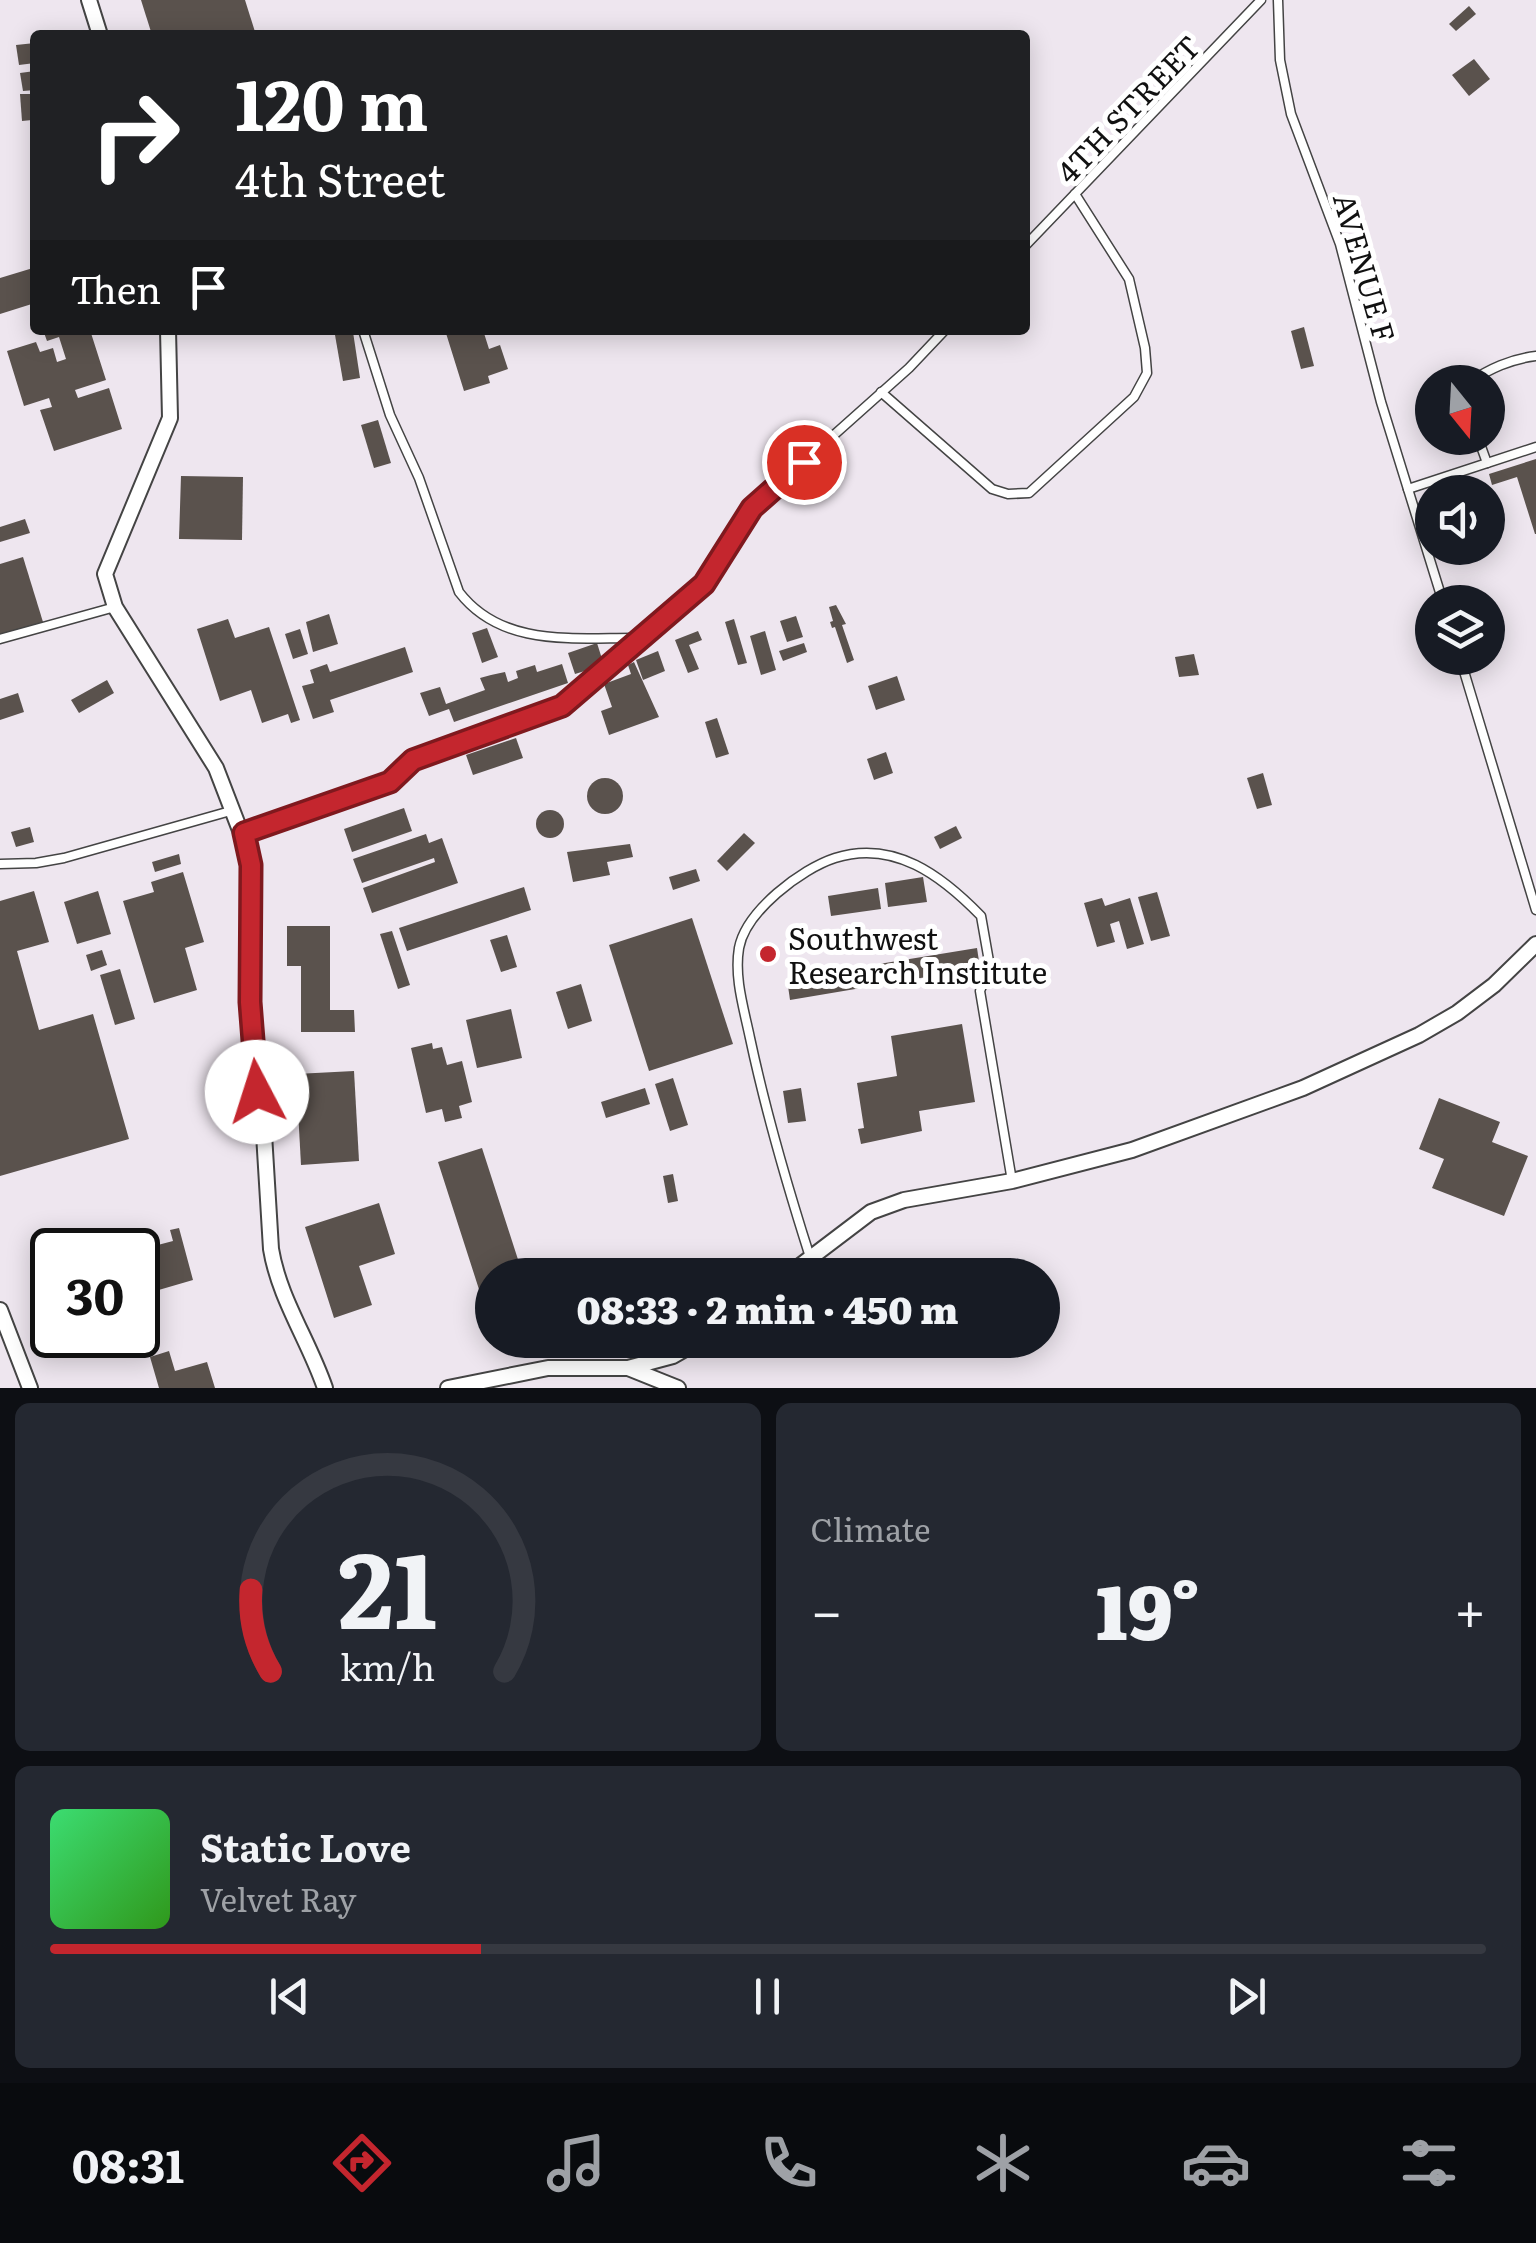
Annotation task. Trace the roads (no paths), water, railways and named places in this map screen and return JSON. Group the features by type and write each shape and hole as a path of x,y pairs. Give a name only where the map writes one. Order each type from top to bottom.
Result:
{"street":[{"path":"89,0 98,30"},
{"path":"168,335 170,418 105,574 115,606 216,768 244,833 251,865 254,1063 264,1134 271,1250 274,1268 325,1388"},
{"path":"810,1258 871,1212 904,1200 1012,1181 1132,1150 1303,1088 1419,1035 1457,1012 1494,986 1536,944"},
{"path":"0,1310 30,1388"},
{"path":"448,1388 548,1368 628,1368 666,1358"},
{"path":"628,1368 678,1388"}],"lane":[{"name":"4TH STREET","path":"1030,241 1261,0"},
{"name":"AVENUE F","path":"1278,0 1280,60 1291,114 1340,244 1381,402 1438,585"},
{"path":"881,392 992,489 1008,494 1029,493 1134,397 1147,373 1146,348 1128,279 1075,194"},
{"path":"365,335 390,415 419,478 460,592 470,606 485,618 530,636 640,638"},
{"path":"244,833 390,782 413,760 562,706 704,584 752,508 940,335"},
{"path":"1500,365 1536,356"},
{"path":"1408,489 1536,447"},
{"path":"1484,455 1487,463"},
{"path":"0,640 115,606"},
{"path":"1465,675 1536,910"},
{"path":"0,864 64,858 234,810"},
{"path":"810,1258 767,1120 738,980 739,945 768,898 834,858 866,852 893,854 916,863 981,916 990,967 980,991 1012,1181"}],"place":[{"name":"Southwest Research Institute","path":"768,954"}]}
